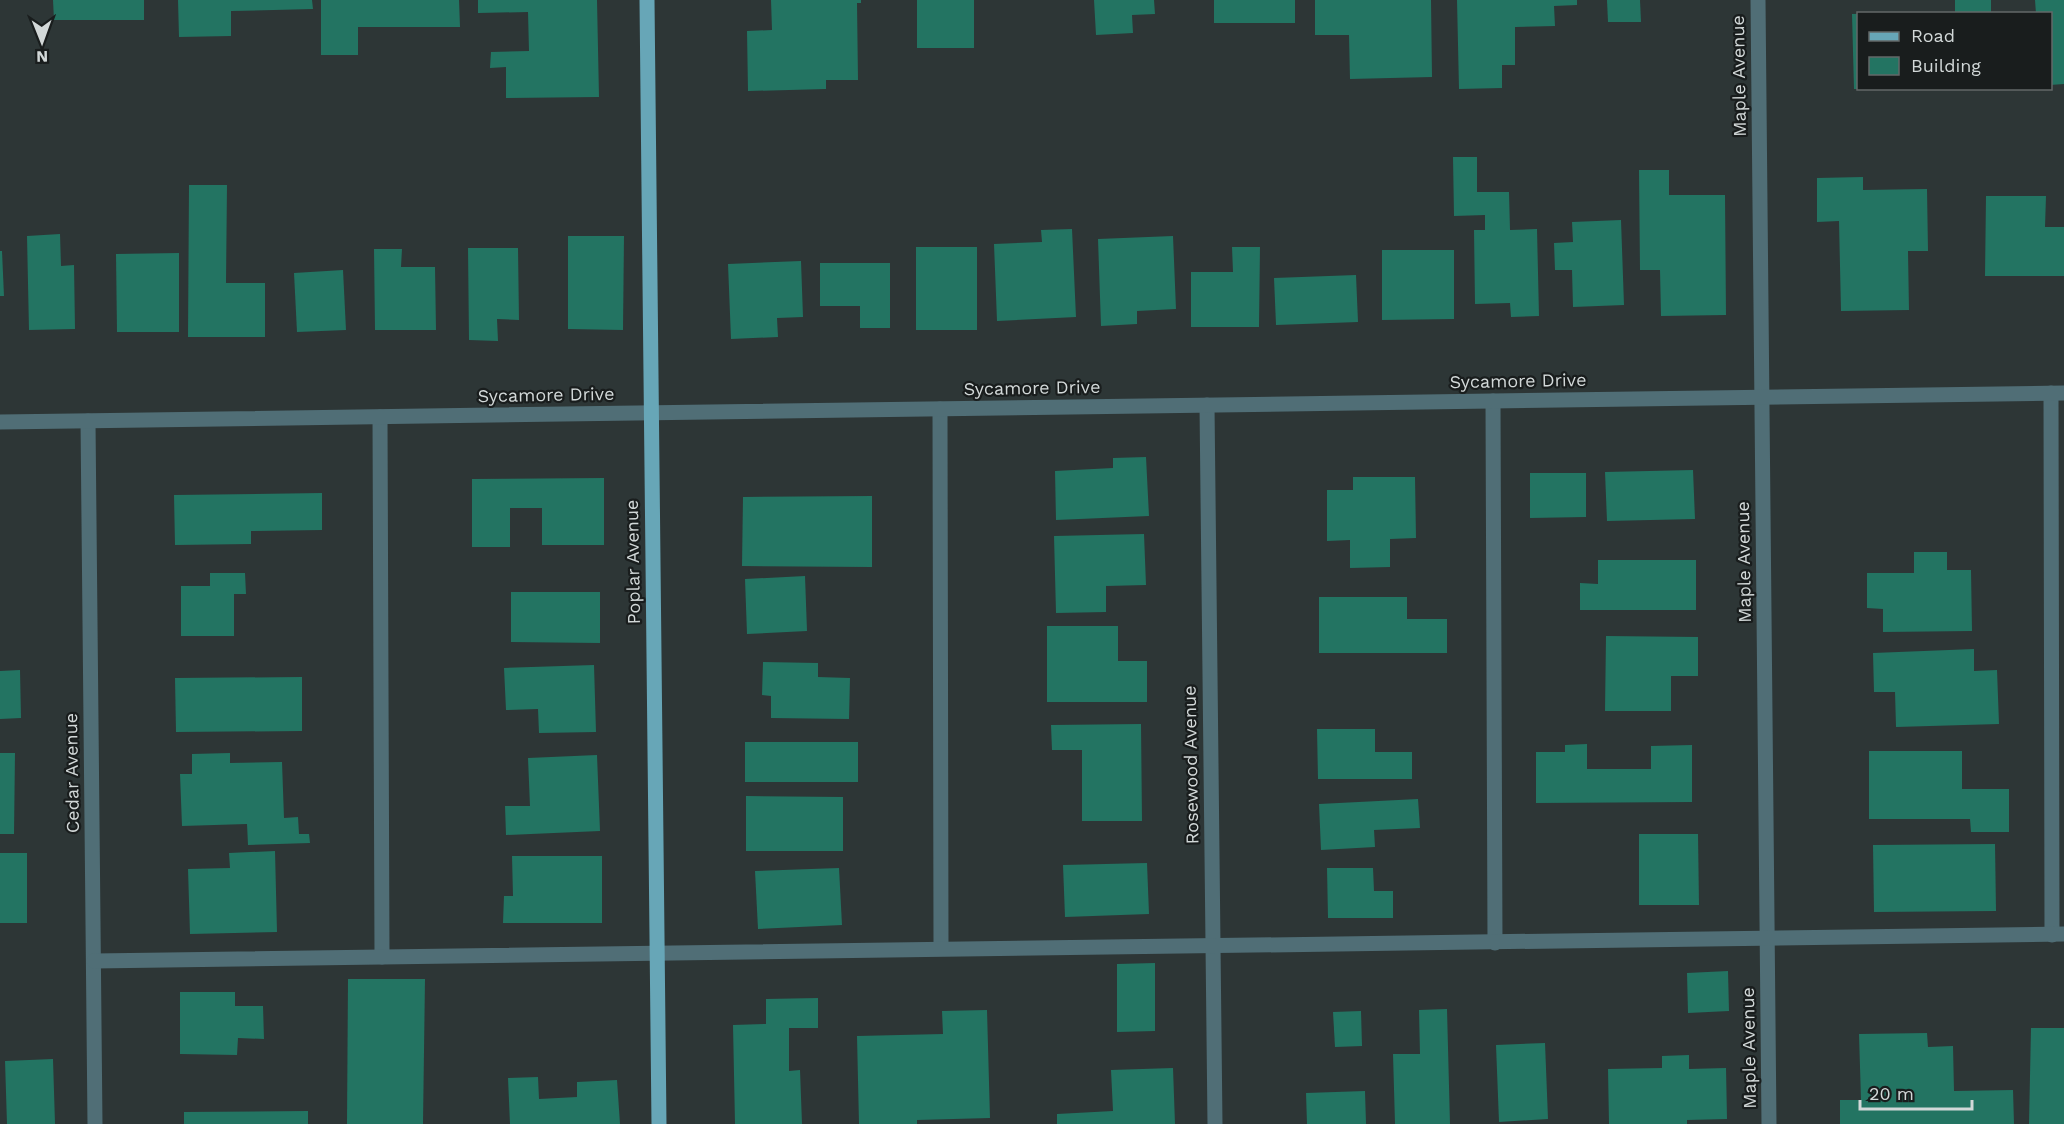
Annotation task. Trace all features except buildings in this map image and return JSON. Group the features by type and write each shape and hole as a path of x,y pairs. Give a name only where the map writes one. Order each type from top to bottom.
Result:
{"main road":[{"name":"Poplar Avenue","path":"647,0 659,1124"}],"street":[{"name":"Maple Avenue","path":"1758,0 1769,1124"},
{"name":"Sycamore Drive","path":"0,422 2058,393"},
{"path":"94,961 2058,935 2058,393"},
{"path":"1493,401 1495,942"},
{"name":"Rosewood Avenue","path":"1207,405 1215,1124"},
{"path":"940,409 941,948"},
{"path":"380,417 382,957"},
{"name":"Cedar Avenue","path":"88,421 95,1124"}]}
